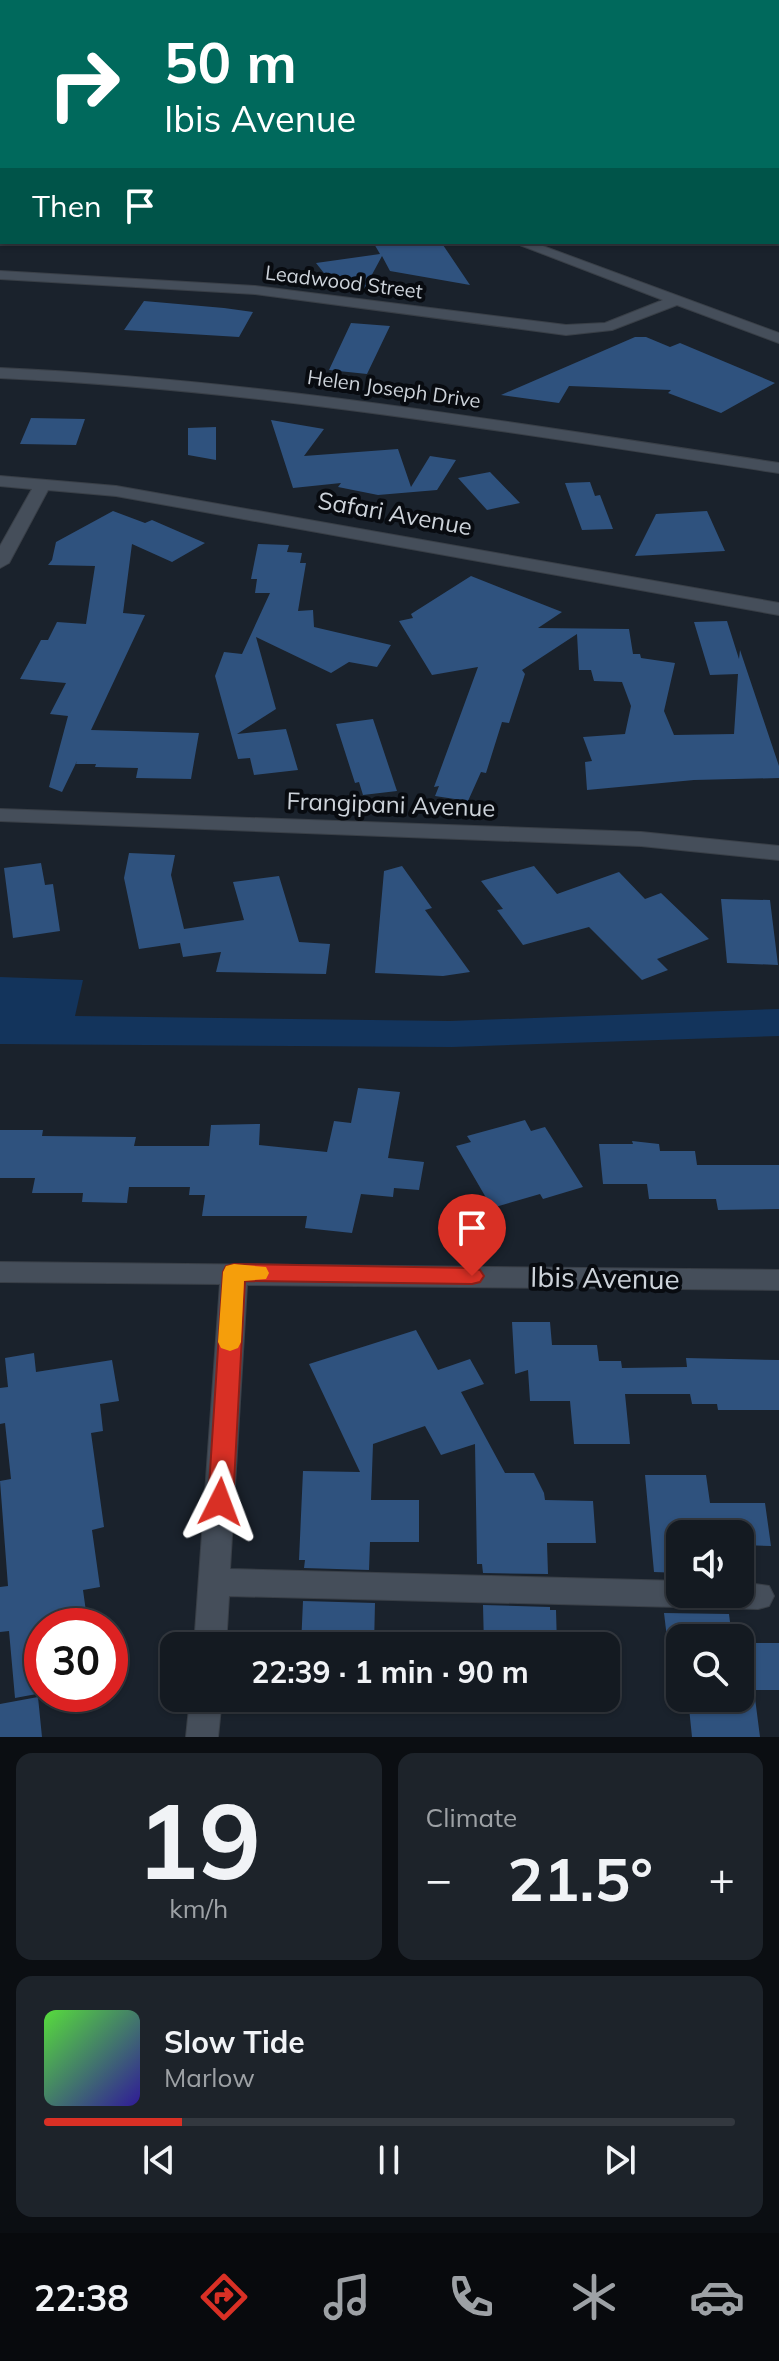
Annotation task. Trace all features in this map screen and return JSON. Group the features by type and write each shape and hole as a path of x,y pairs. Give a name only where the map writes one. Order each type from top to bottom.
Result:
{"street":[{"path":"528,244 779,338"},
{"name":"Leadwood Street","path":"0,275 255,290 566,330 607,327 677,300"},
{"name":"Helen Joseph Drive","path":"0,373 141,379 299,397 779,468"},
{"name":"Safari Avenue","path":"0,481 93,488 287,519 779,609"},
{"path":"0,563 43,484"},
{"name":"Frangipani Avenue","path":"0,815 641,839 779,853"},
{"name":"Ibis Avenue","path":"0,1272 234,1272 779,1280"},
{"path":"211,1632 234,1272"},
{"path":"216,1582 758,1596"},
{"path":"202,1737 205,1712"}],"shaded area":[{"path":"0,977 83,980 75,1016 450,1021 779,1009 779,1036 452,1047 0,1044"}],"building":[{"path":"374,244 442,244 470,285 390,271 382,256 361,295 335,287 316,263 380,254"},
{"path":"144,301 253,312 239,337 124,330"},
{"path":"351,323 390,326 367,374 329,370"},
{"path":"635,337 646,337 670,347 680,343 775,383 721,413 668,393 671,390 569,386 559,403 501,395"},
{"path":"31,418 85,419 76,445 20,444"},
{"path":"271,420 324,429 304,456 398,449 411,487 430,456 456,460 437,490 378,495 338,487 341,483 293,488"},
{"path":"216,427 216,460 188,455 188,428"},
{"path":"490,472 520,503 487,510 458,478"},
{"path":"590,482 595,496 600,495 613,529 582,530 565,483"},
{"path":"113,511 145,523 152,520 205,543 172,562 132,544 123,613 145,615 91,730 199,733 191,779 136,778 138,768 95,767 96,764 76,764 77,761 62,792 49,787 68,716 50,714 66,683 20,679 41,640 48,640 57,622 86,624 95,566 48,565 56,542"},
{"path":"707,511 725,551 635,556 656,514"},
{"path":"258,544 289,545 287,552 302,553 300,563 306,563 298,611 313,610 314,627 391,645 377,667 349,662 331,673 256,637 276,709 237,734 286,729 298,770 254,775 250,758 238,759 215,676 224,652 242,654 270,593 255,593 257,579 251,579"},
{"path":"471,576 562,612 538,628 629,629 633,654 675,663 664,711 674,735 734,734 738,674 710,675 694,622 727,621 739,659 740,650 779,766 779,778 694,780 587,790 585,762 592,761 583,737 625,734 631,706 622,682 594,681 591,670 579,670 577,634 522,670 525,674 509,723 502,722 486,773 481,772 468,801 435,796 439,786 434,787 478,667 432,675 399,621 413,618 411,614"},
{"path":"373,719 397,791 363,795 359,782 355,783 336,724"},
{"path":"129,853 175,855 171,875 184,929 244,920 233,882 279,876 299,942 330,944 326,974 216,972 221,952 183,957 180,943 139,949 124,878"},
{"path":"41,863 45,885 53,884 60,931 13,938 4,868"},
{"path":"402,866 432,908 425,910 470,972 443,976 375,973 384,871"},
{"path":"534,866 557,894 619,872 645,899 661,893 709,939 657,959 668,970 642,980 589,927 523,945 497,910 503,909 481,881"},
{"path":"721,899 770,900 778,965 727,963"},
{"path":"358,1088 400,1092 388,1158 424,1162 419,1190 394,1188 393,1197 361,1194 352,1233 305,1228 307,1216 202,1216 205,1195 189,1195 190,1187 129,1187 127,1203 82,1202 83,1193 32,1193 35,1178 0,1178 0,1130 43,1130 42,1136 136,1137 134,1146 209,1146 211,1125 260,1124 259,1145 327,1152 334,1121 351,1123"},
{"path":"525,1120 531,1131 545,1127 583,1187 543,1199 540,1194 492,1208 456,1146 471,1142 467,1136"},
{"path":"632,1141 659,1144 660,1151 695,1151 697,1165 779,1165 779,1209 718,1210 716,1199 649,1199 647,1184 603,1184 599,1144 633,1144"},
{"path":"512,1322 550,1322 552,1345 597,1345 599,1361 621,1361 622,1368 687,1367 686,1358 779,1360 779,1410 718,1410 717,1404 692,1404 690,1394 625,1394 630,1444 574,1444 570,1401 530,1401 528,1370 515,1374"},
{"path":"416,1330 438,1370 470,1359 484,1384 461,1392 505,1473 534,1473 545,1500 593,1501 596,1543 547,1543 548,1574 483,1573 482,1564 477,1564 475,1444 441,1455 425,1426 373,1444 371,1500 419,1500 419,1542 370,1542 369,1570 304,1568 305,1560 299,1560 303,1471 360,1472 309,1364"},
{"path":"34,1353 36,1372 112,1360 119,1401 100,1404 103,1431 91,1433 104,1527 92,1530 100,1587 83,1590 86,1608 24,1608 24,1696 15,1698 9,1631 0,1632 0,1587 8,1586 0,1481 11,1479 5,1423 0,1424 0,1388 8,1387 5,1358"},
{"path":"645,1475 706,1475 710,1503 765,1503 771,1546 754,1545 754,1520 666,1520 666,1572 654,1572"},
{"path":"303,1601 375,1603 374,1632 302,1632"},
{"path":"483,1605 550,1607 550,1610 556,1610 557,1632 484,1632"},
{"path":"664,1613 729,1614 730,1624 666,1624 666,1630"},
{"path":"754,1643 779,1643 779,1690 754,1690"},
{"path":"755,1698 760,1737 692,1737 689,1712 754,1712"},
{"path":"24,1700 24,1712 40,1712 42,1737 0,1737 0,1704"}],"slow traffic":[{"path":"230,1342 234,1272 258,1273"}],"route":[{"path":"220,1502 234,1272 472,1276"}]}
